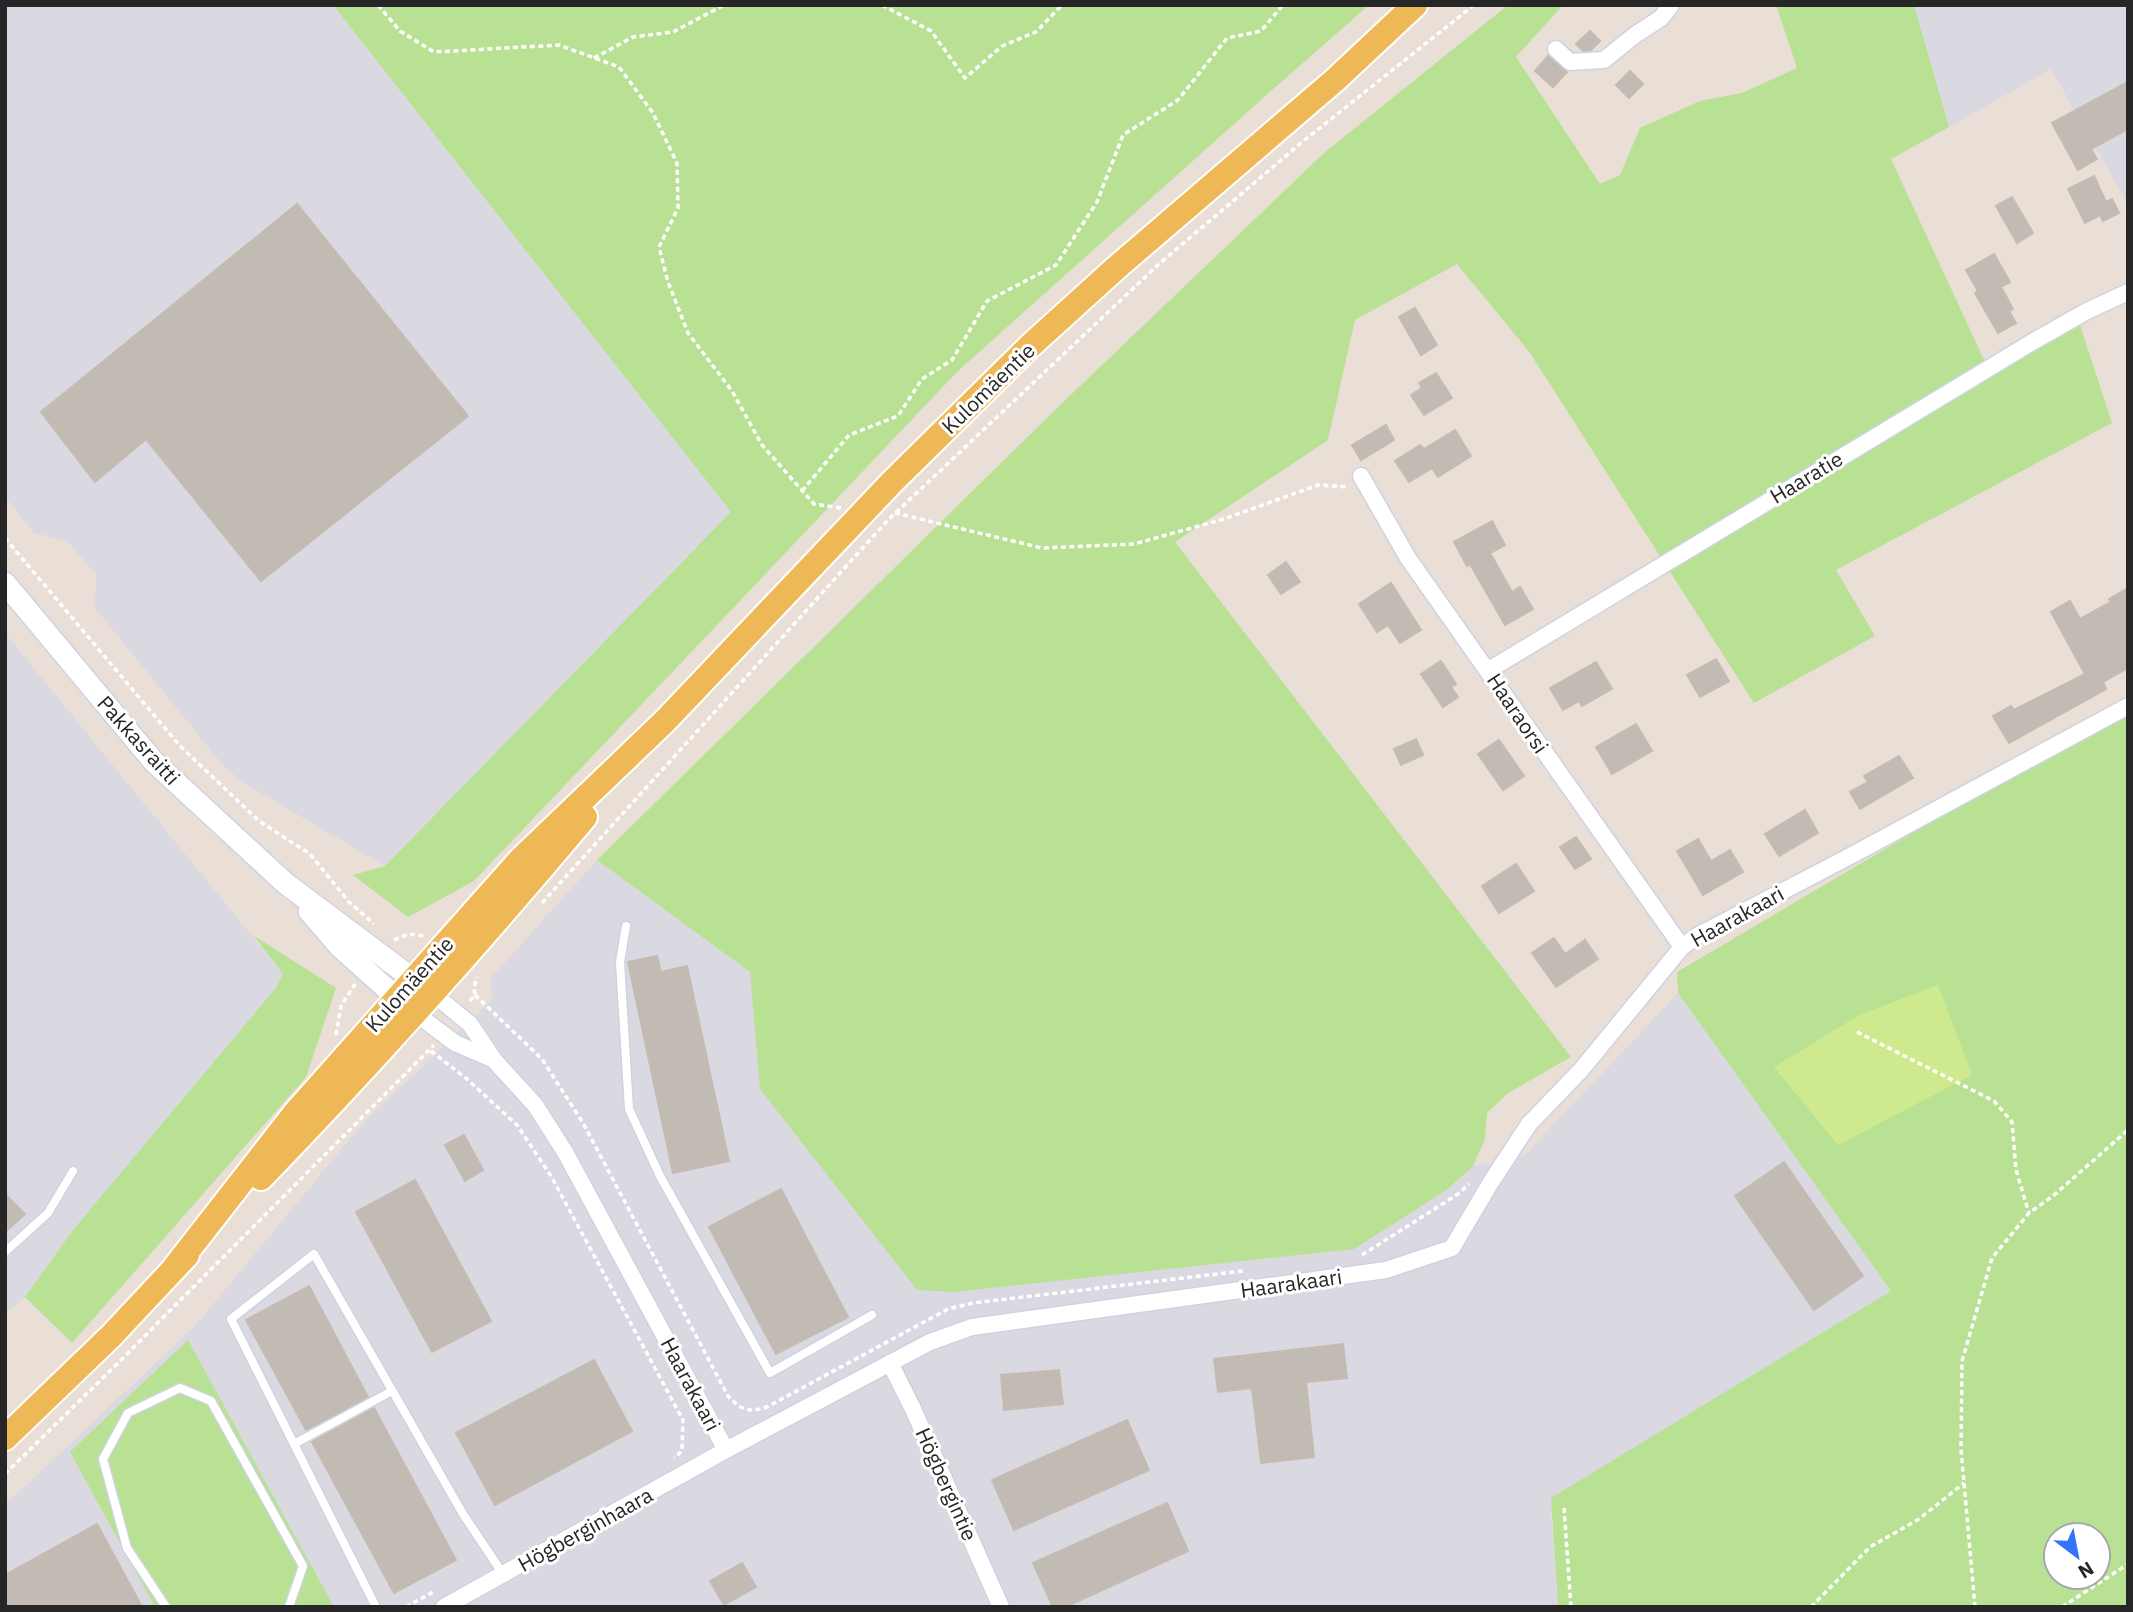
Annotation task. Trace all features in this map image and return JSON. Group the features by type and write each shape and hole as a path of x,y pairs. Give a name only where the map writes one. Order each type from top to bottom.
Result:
{"main road":[{"name":"Kulomäentie","path":"5,1438 111,1336 313,1124 520,860 665,721 893,481 1030,346 1116,268 1335,80 1415,5"},
{"name":"Kulomäentie","path":"1335,80 1436,5"}],"street":[{"path":"1556,49 1570,62 1604,60 1635,34 1661,18 1671,5"},
{"name":"Haaratie","path":"1489,670 2034,341 2087,311 2128,292"},
{"name":"Haaraorsi","path":"1364,482 1408,558 1682,947"},
{"name":"Pakkasraitti","path":"5,583 153,762 285,883 423,986"},
{"name":"Haarakaari","path":"423,986 470,1024 494,1060 535,1105 565,1152 726,1450 930,1342 972,1327 1386,1269 1452,1248 1529,1124 1581,1070 1682,947 1697,936 2128,706"},
{"name":"Pakkasraitti","path":"285,883 339,946 405,1005"},
{"name":"Haarakaari","path":"405,1005 440,1034 494,1060"},
{"name":"Högbergintie","path":"890,1363 1001,1607"},
{"name":"Högberginhaara","path":"444,1607 726,1450"}],"lane":[{"path":"626,926 620,962 629,1109 660,1176 770,1373 872,1315"},
{"path":"5,1252 48,1213 73,1171"},
{"path":"376,1607 231,1319 314,1254 463,1514 503,1574"},
{"path":"166,1607 127,1548 103,1458 128,1413 180,1388 211,1401 303,1566 289,1607"},
{"path":"294,1444 392,1391"}],"path":[{"path":"378,5 400,31 434,52 559,45 619,67 653,113 677,163 678,208 659,247 668,282 688,333 732,391 762,445 814,504"},
{"path":"594,58 633,37 673,32 724,5"},
{"path":"882,5 931,31 965,78 1002,46 1036,32 1062,5"},
{"path":"802,491 849,435 898,416 922,379 951,360 987,300 1056,265 1097,202 1123,135 1178,100 1227,38 1261,30 1283,5"},
{"path":"538,908 895,513 1160,264 1301,143 1474,5"},
{"path":"895,513 1042,548 1134,544 1224,519 1318,485 1364,482"},
{"path":"459,1013 475,995 475,979 484,970"},
{"path":"475,995 542,1059 557,1079 728,1396 739,1408 748,1411 767,1407 948,1309 973,1303 1244,1271"},
{"path":"1857,1032 1994,1101 2012,1122 2016,1170 2029,1213"},
{"path":"5,1474 418,1059 431,1051 440,1034"},
{"path":"431,1051 467,1079 517,1125 551,1176 683,1420 682,1451 666,1465"},
{"path":"1975,1607 1961,1449 1962,1361 1992,1258 2029,1213 2053,1196 2128,1130"},
{"path":"1352,1258 1367,1253 1458,1194 1479,1176"},
{"path":"1811,1607 1870,1547 1919,1519 1964,1483"},
{"path":"1564,1508 1571,1607"},
{"path":"2062,1607 2128,1564"},
{"path":"406,1607 439,1589"}],"shaded area":[{"path":"5,5 333,5 731,512 385,866 249,786 226,769 95,608 96,574 67,541 34,533 5,497"},
{"path":"1914,5 2128,5 2128,205 2051,69 1949,127"},
{"path":"5,633 283,974 275,990 73,1230 25,1297 5,1314"},
{"path":"597,860 750,972 760,1089 1448,1190 1473,1166 1523,1157 1678,993 1891,1291 1551,1511 1558,1607 5,1607 5,1505 195,1326 365,1121 493,999 490,979"}],"green space":[{"path":"333,5 1369,5 958,371 474,881 408,917 353,875 385,866 731,512"},
{"path":"1508,5 1563,5 1516,57 1600,184 1620,175 1640,128 1700,101 1742,93 1797,68 1776,5 1914,5 1949,127 1891,159 1991,375 2080,325 2112,423 1836,570 1875,636 1754,703 1530,353 1457,264 1355,320 1328,440 1175,542 1571,1057 1508,1093 1487,1113 1485,1139 1473,1166 1448,1189 1354,1249 953,1292 917,1290 760,1089 750,972 597,860 1055,410 1324,153"},
{"path":"2128,701 2128,1607 1558,1607 1551,1498 1891,1291 1678,993 1677,972 1970,799"},
{"path":"253,935 336,988 306,1077 72,1343 25,1297 73,1230 275,989 283,974"},
{"path":"1938,985 1972,1075 1838,1145 1774,1067 1859,1015"},
{"path":"188,1340 334,1607 155,1607 70,1452"}],"building":[{"path":"1590,31 1600,41 1591,50 1583,51 1576,44"},
{"path":"1548,56 1567,72 1553,87 1535,71"},
{"path":"1630,71 1643,84 1629,98 1616,85"},
{"path":"2128,82 2128,129 2091,149 2097,159 2078,170 2052,123"},
{"path":"2094,176 2106,202 2112,199 2119,213 2103,221 2100,215 2085,223 2068,189"},
{"path":"2012,197 2033,233 2017,243 1996,206"},
{"path":"297,204 468,416 261,581 146,439 95,482 41,412"},
{"path":"1994,254 2010,282 2001,287 2013,309 2009,311 2016,323 1998,333 1975,293 1978,291 1966,270"},
{"path":"1415,308 1437,345 1421,355 1399,317"},
{"path":"1436,373 1452,398 1424,415 1411,395 1422,388 1419,383"},
{"path":"1386,425 1394,440 1361,460 1352,445"},
{"path":"1455,430 1471,456 1438,477 1432,468 1409,482 1395,461 1420,445 1424,449"},
{"path":"1492,521 1505,545 1490,553 1512,592 1520,587 1533,609 1505,625 1470,564 1467,566 1454,542"},
{"path":"1286,562 1300,582 1281,594 1268,575"},
{"path":"1391,583 1421,630 1400,643 1388,625 1377,632 1359,604"},
{"path":"2128,588 2128,668 2103,682 2106,689 2009,743 1993,716 2011,706 2014,710 2085,674 2051,612 2070,601 2080,619 2111,602 2109,599"},
{"path":"1716,659 1729,681 1700,697 1687,675"},
{"path":"1441,661 1456,684 1451,687 1458,697 1443,707 1421,674"},
{"path":"1596,662 1612,689 1582,706 1579,701 1563,710 1550,688"},
{"path":"1636,724 1652,751 1612,774 1596,747"},
{"path":"1416,739 1423,755 1401,765 1394,749"},
{"path":"1499,740 1524,776 1503,790 1478,754"},
{"path":"1899,756 1913,778 1860,809 1850,792 1868,782 1864,776"},
{"path":"1805,810 1818,833 1779,856 1765,834"},
{"path":"1576,837 1591,859 1575,869 1560,847"},
{"path":"1698,839 1711,861 1730,850 1743,872 1703,895 1677,851"},
{"path":"1516,864 1534,891 1499,913 1482,886"},
{"path":"1554,938 1565,954 1585,940 1598,959 1556,987 1532,953"},
{"path":"657,956 661,972 687,966 729,1161 673,1173 628,962"},
{"path":"464,1135 483,1170 465,1181 445,1145"},
{"path":"1784,1162 1863,1276 1814,1310 1735,1196"},
{"path":"415,1180 491,1321 432,1352 356,1212"},
{"path":"781,1189 848,1317 776,1354 709,1227"},
{"path":"5,1194 25,1214 5,1232"},
{"path":"309,1286 368,1397 306,1430 246,1320"},
{"path":"1343,1344 1347,1378 1306,1382 1314,1457 1261,1463 1252,1388 1218,1392 1214,1359"},
{"path":"594,1360 632,1431 495,1505 456,1433"},
{"path":"1059,1370 1063,1404 1004,1410 1001,1375"},
{"path":"374,1408 456,1560 394,1593 312,1442"},
{"path":"1127,1420 1149,1470 1014,1530 992,1480"},
{"path":"1167,1503 1188,1551 1065,1607 1053,1607 1033,1563"},
{"path":"97,1524 142,1607 5,1607 5,1575"},
{"path":"742,1563 756,1587 724,1605 710,1581"}]}
